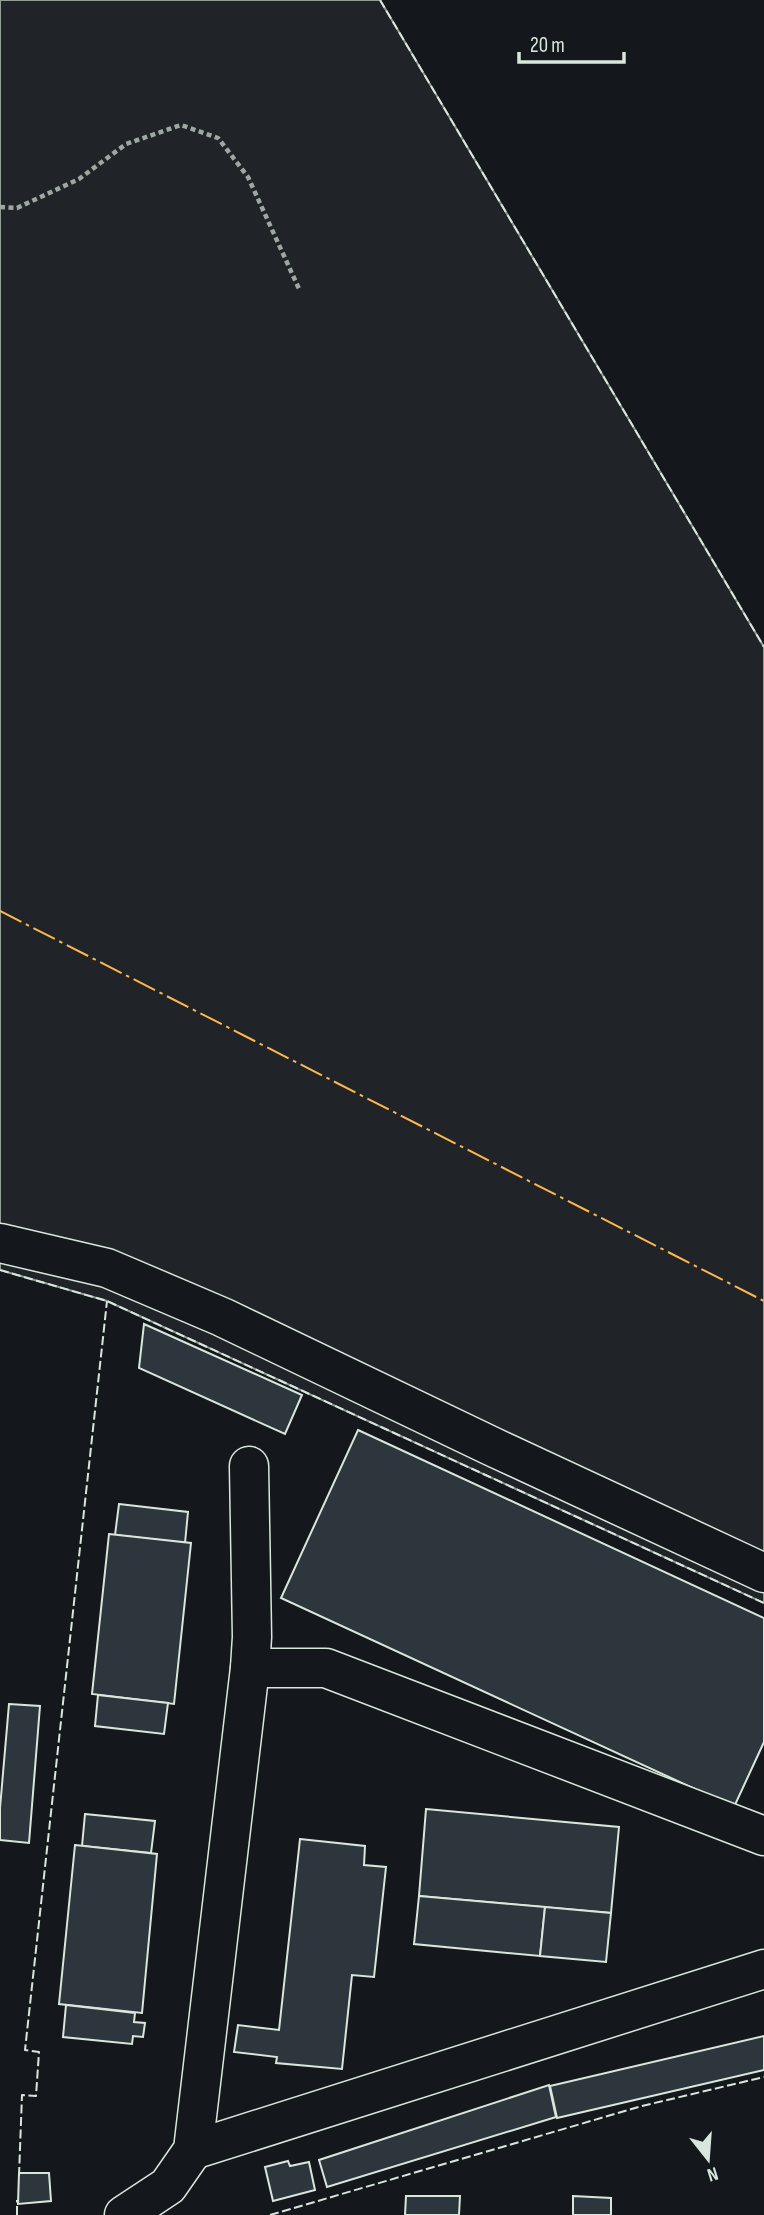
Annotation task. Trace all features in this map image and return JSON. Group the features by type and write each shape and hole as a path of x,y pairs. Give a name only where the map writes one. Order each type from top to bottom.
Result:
{"lane":[{"path":"0,1243 107,1268 209,1311 764,1573"},
{"path":"124,2215 168,2186 193,2150 250,1668 250,1466"},
{"path":"250,1668 326,1668 764,1836"},
{"path":"193,2150 764,1969"}],"path":[{"path":"0,207 17,208 79,179 126,144 181,125 218,138 248,177 300,290"}],"shaded area":[{"path":"0,0 380,0 764,647 764,1603 107,1301 0,1270"}],"building":[{"path":"144,1324 302,1395 285,1434 139,1368"},
{"path":"358,1430 764,1618 764,1742 734,1807 281,1598"},
{"path":"119,1504 188,1512 185,1543 115,1535"},
{"path":"109,1534 191,1543 174,1704 92,1694"},
{"path":"98,1695 168,1703 164,1734 95,1726"},
{"path":"9,1704 40,1706 29,1843 0,1840 0,1808"},
{"path":"426,1809 619,1827 611,1913 419,1896"},
{"path":"85,1814 155,1821 151,1853 82,1846"},
{"path":"300,1839 365,1846 364,1865 386,1867 374,1977 352,1975 342,2069 276,2063 277,2057 234,2052 238,2025 279,2030"},
{"path":"75,1845 157,1854 142,2013 59,2004"},
{"path":"419,1896 545,1907 540,1956 414,1944"},
{"path":"545,1907 611,1913 606,1962 540,1956"},
{"path":"66,2005 135,2013 134,2022 145,2023 143,2037 133,2036 132,2044 63,2037"},
{"path":"764,2036 764,2070 557,2118 550,2086"},
{"path":"549,2085 556,2117 327,2187 319,2160"},
{"path":"288,2161 290,2166 309,2162 315,2190 273,2201 265,2167"},
{"path":"19,2173 49,2173 51,2201 18,2204"},
{"path":"406,2196 460,2196 459,2215 405,2215"},
{"path":"573,2196 611,2198 611,2215 573,2215"}],"fence":[{"path":"380,0 764,647"},
{"path":"0,1270 107,1301 764,1603"},
{"path":"19,2176 22,2095 36,2096 39,2052 25,2050 107,1301"},
{"path":"270,2215 642,2106 764,2077"},
{"path":"17,2200 17,2215"}],"power":[{"path":"0,911 764,1301"}]}
